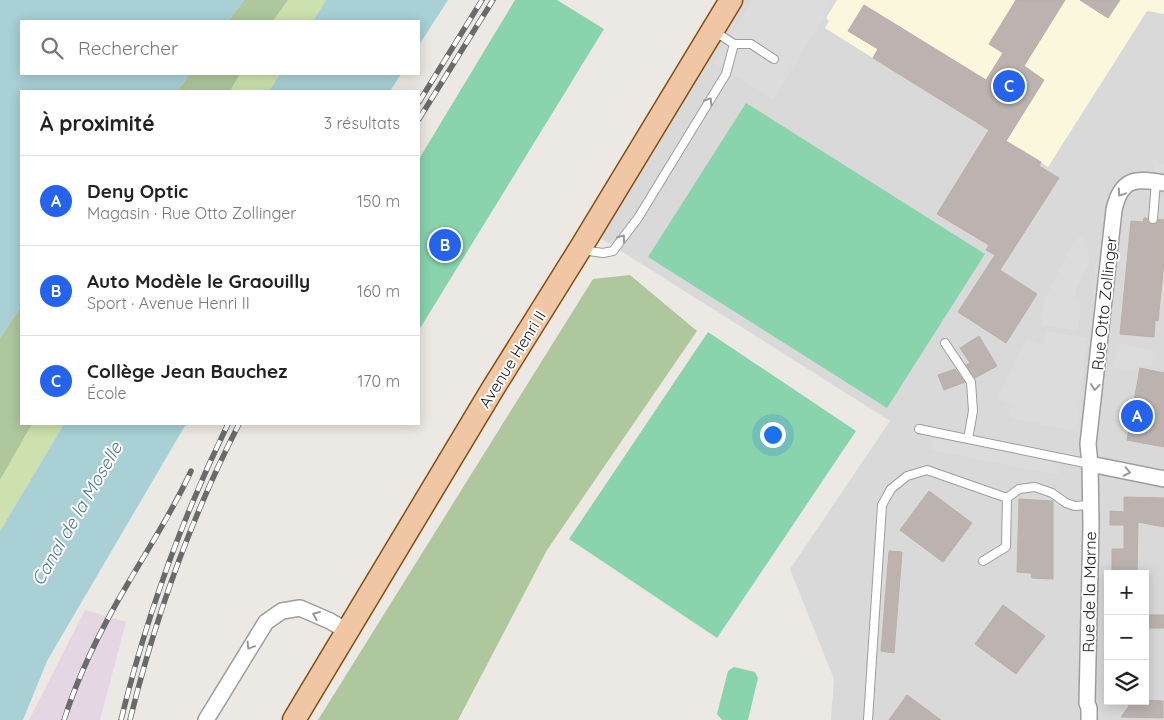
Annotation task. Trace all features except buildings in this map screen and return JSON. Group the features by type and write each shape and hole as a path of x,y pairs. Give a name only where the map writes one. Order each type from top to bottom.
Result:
{"main road":[{"name":"Avenue Henri II","path":"294,720 492,390 731,0"}],"street":[{"name":"Rue Otto Zollinger","path":"1090,464 1088,444 1116,199 1121,189 1131,182 1140,179 1160,182"},
{"path":"1090,464 1164,479"},
{"name":"Rue de la Marne","path":"1089,720 1087,703 1090,464"},
{"path":"206,720 266,622 282,611 300,608 330,621 347,631"}],"lane":[{"path":"712,30 734,44 751,44 774,59"},
{"path":"580,249 604,253 613,251 638,218 726,74 734,44"},
{"path":"1153,219 1160,182"},
{"path":"945,343 971,382 973,411 968,439"},
{"path":"919,429 1090,464"},
{"path":"868,720 882,505 891,490 907,476 928,470 1007,498"},
{"path":"1007,498 1019,489 1035,487 1052,493 1066,503 1075,506 1090,505"},
{"path":"983,561 1006,547 1007,498"}],"shaded area":[{"path":"731,0 1164,0 1164,720 831,720 834,679 790,569 890,421 591,232"},
{"path":"753,0 835,0 773,99 714,63"},
{"path":"837,0 1164,0 1164,14 1147,11 1048,167 984,127 985,124 982,122 980,125 825,28 829,21 826,18"},
{"path":"1155,162 1164,164 1164,176 1153,174"},
{"path":"1077,234 1086,238 1090,262 1076,290 1076,301 1081,305 1078,331 1042,325 1044,301"},
{"path":"1102,255 1097,302 1092,295 1096,263"},
{"path":"1046,331 1087,338 1076,431 1010,418 1012,407 997,398 1027,339 1042,345"},
{"path":"1119,343 1155,351 1151,368 1137,365 1135,372 1114,368"},
{"path":"934,438 1060,463 1058,475 931,450"},
{"path":"85,610 126,622 100,720 29,720"}],"green space":[{"path":"244,0 288,0 274,20 229,20"},
{"path":"288,0 326,0 314,20 274,20"},
{"path":"515,0 557,0 604,29 420,328 420,157"},
{"path":"189,75 239,75 231,90 178,90"},
{"path":"239,75 279,75 270,90 231,90"},
{"path":"746,103 985,254 887,408 648,257"},
{"path":"630,275 697,331 547,550 458,720 318,720 593,279"},
{"path":"20,308 20,425 31,425 0,480 0,338"},
{"path":"708,332 856,431 717,638 569,539"},
{"path":"31,425 63,425 0,531 0,480"},
{"path":"734,667 755,672 758,678 748,720 722,720 717,714 728,671"}],"water":[{"path":"0,0 244,0 229,20 20,20 20,75 189,75 178,90 20,90 20,308 0,338"},
{"path":"326,0 448,0 420,43 420,20 314,20"},
{"path":"279,75 400,75 391,90 270,90"},
{"name":"Canal de la Moselle","path":"63,425 185,425 47,661 23,720 0,720 0,531"}],"railway":[{"path":"420,100 482,0"},
{"path":"420,117 493,0"},
{"path":"121,720 142,644 167,569 195,496 228,425"},
{"path":"130,720 151,644 176,569 205,496 239,425"},
{"path":"64,720 84,668 100,634 169,515 191,471"}],"place":[{"name":"Collège Jean Bauchez","path":"1009,86"},
{"name":"Auto Modèle le Graouilly","path":"445,245"},
{"name":"Deny Optic","path":"1137,416"}]}
